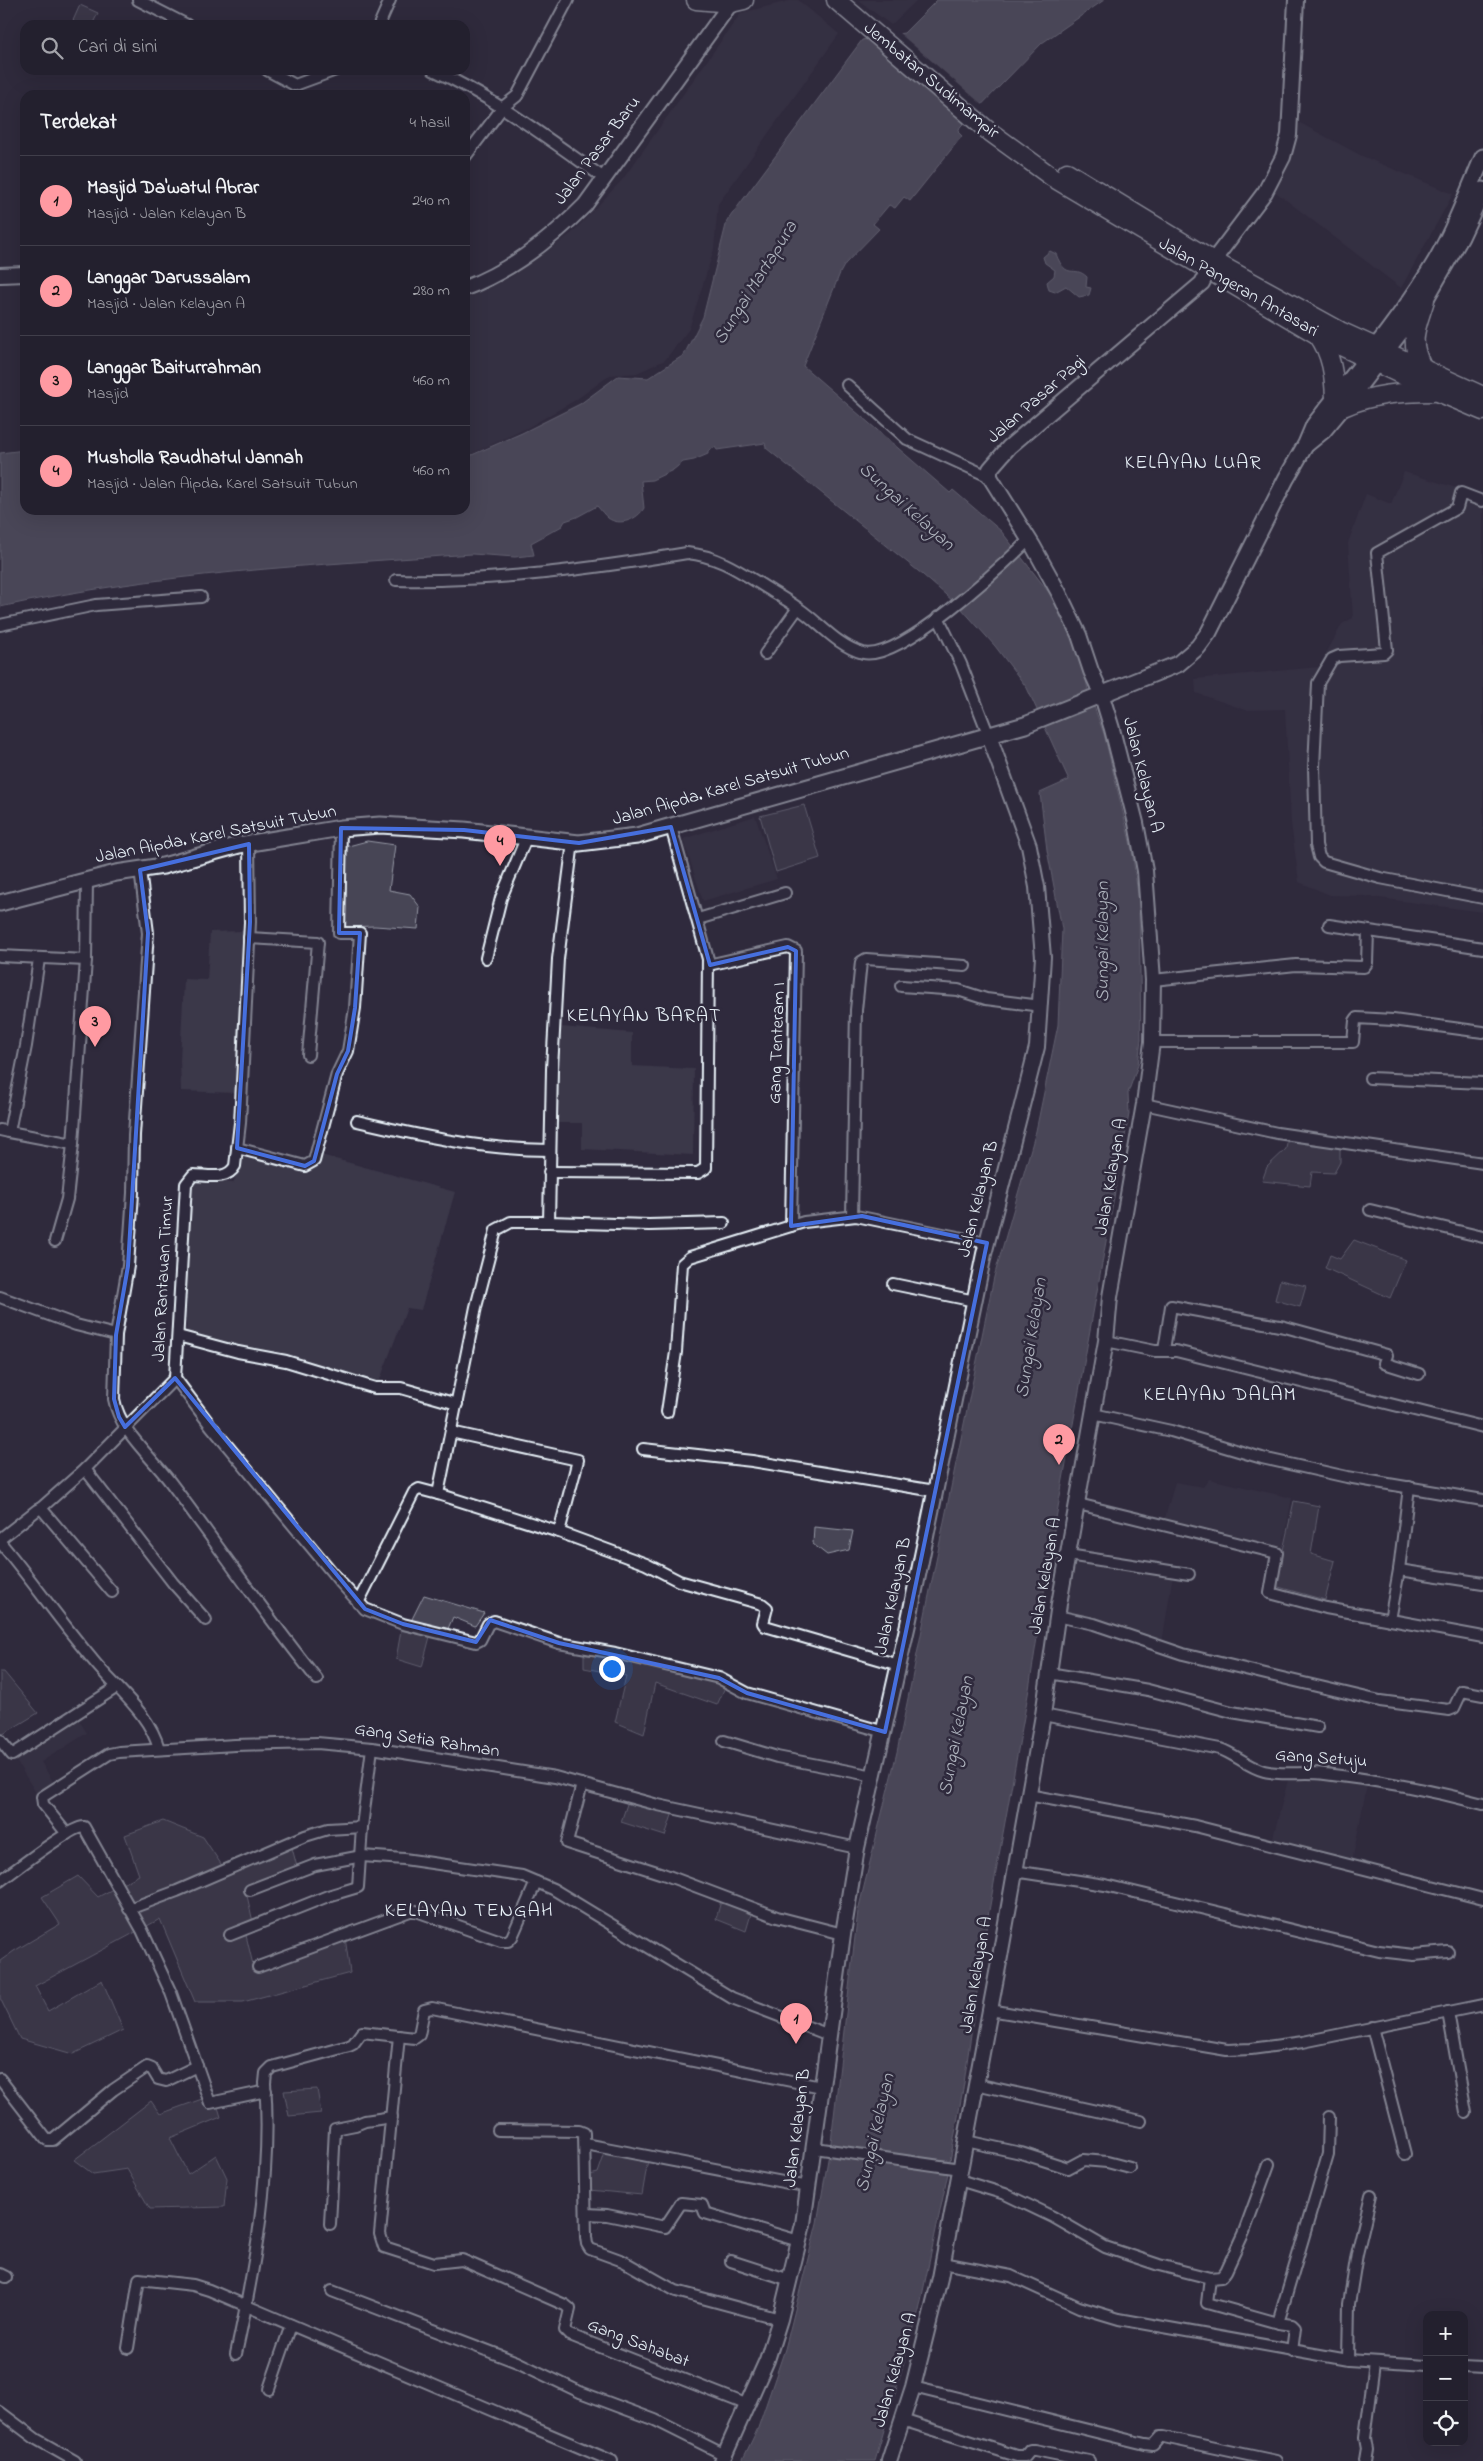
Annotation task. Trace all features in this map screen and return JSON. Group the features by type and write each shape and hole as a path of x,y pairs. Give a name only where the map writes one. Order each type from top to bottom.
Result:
{"highway":[{"path":"696,0 737,2"},
{"name":"Jembatan Sudimampir","path":"836,0 1008,138"},
{"name":"Jembatan Sudimampir","path":"852,0 1008,138"},
{"name":"Jalan Pangeran Antasari","path":"1008,138 1056,172 1211,266 1318,336 1422,369 1483,396"},
{"name":"Jalan Pangeran Antasari","path":"1211,266 1376,355 1438,392 1483,411"},
{"path":"1422,369 1413,348 1425,300"},
{"path":"1318,336 1327,348 1332,363 1339,403 1379,394 1438,392"}],"main road":[{"path":"1376,355 1437,258 1483,157"},
{"path":"1376,355 1425,300 1456,245 1483,190"},
{"name":"Jalan Aipda. Karel Satsuit Tubun","path":"0,903 250,844 341,828 380,825 527,836 573,842 605,841 671,827 832,778 989,736 1083,703 1102,693 1178,664 1198,647 1210,632 1314,425 1339,403 1376,355"}],"street":[{"path":"138,0 177,20"},
{"path":"381,20 390,0"},
{"path":"470,150 503,107 517,96 568,0"},
{"name":"Jalan Pasar Pagi","path":"990,477 990,469 1009,447 1202,283 1211,266 1265,192 1283,157 1289,135 1296,0"},
{"name":"Jalan Pasar Baru","path":"470,286 508,268 558,232 585,205 737,2"},
{"path":"274,75 295,90 326,75"},
{"path":"444,75 465,84 503,107 604,178"},
{"path":"0,275 20,274"},
{"path":"847,385 907,439 990,477 1071,618 1091,671 1102,693"},
{"path":"1482,501 1461,493 1457,508 1377,553 1387,650 1384,653 1339,656 1332,659 1318,683 1314,768 1316,845 1319,857 1324,862 1380,878 1483,898"},
{"path":"396,580 554,573 686,553 714,557 798,608 841,643 863,653 874,654 904,642 951,608 1027,542"},
{"path":"0,625 96,605 201,597"},
{"path":"765,654 798,608"},
{"path":"938,617 961,664 989,736"},
{"name":"Jalan Kelayan A","path":"889,2461 913,2386 943,2263 958,2173 966,2141 1043,1715 1057,1616 1106,1341 1110,1296 1144,1104 1152,1042 1153,980 1145,871 1138,833 1102,693"},
{"name":"Jalan Kelayan B","path":"723,2458 767,2360 780,2320 799,2241 809,2187 819,2148 821,2087 842,1934 857,1848 885,1732 987,1243 1035,1055 1044,957 1037,887 1028,846 989,736"},
{"path":"549,1172 698,1174 706,1168 708,965 698,919 671,827"},
{"path":"237,1148 304,1166 314,1161 337,1074 348,1051 355,1008 360,933 339,933 341,828"},
{"path":"486,958 501,898 527,836"},
{"path":"548,1222 558,959 573,842"},
{"name":"Jalan Rantauan Timur","path":"250,844 249,938 237,1148 234,1166 228,1174 193,1175 186,1184 175,1378 211,1426 365,1609 389,1620 476,1642 480,1640 488,1624 494,1621 559,1644 615,1653 720,1678 746,1693 885,1732"},
{"path":"140,870 148,933 134,1135 133,1193 128,1266 116,1335 114,1399 119,1417 125,1427 170,1481 317,1679"},
{"path":"55,1241 67,1199 73,1144 86,960 87,881"},
{"path":"698,919 785,894"},
{"path":"1329,925 1483,948"},
{"path":"1153,980 1296,965 1364,967 1366,965 1368,931"},
{"path":"249,938 318,942 308,1055"},
{"name":"Gang Tenteram I","path":"708,965 788,947 796,951 791,1226"},
{"path":"0,956 86,960"},
{"path":"38,959 26,1046 4,1131 73,1144"},
{"path":"852,1216 856,1010 859,966 866,959 965,966"},
{"path":"900,986 958,990 986,999 1041,1006"},
{"path":"1152,1042 1353,1042 1357,1018 1393,1020 1483,1032"},
{"path":"1370,1078 1483,1083"},
{"path":"1144,1104 1277,1133 1483,1163"},
{"path":"357,1121 467,1145 519,1150 550,1150"},
{"path":"1370,1210 1483,1237"},
{"path":"667,1412 676,1352 682,1264 684,1260 791,1226 820,1219 852,1216 862,1216 987,1243"},
{"path":"438,1494 480,1292 496,1230 512,1222 650,1225 724,1223"},
{"path":"893,1284 975,1301"},
{"path":"0,1297 76,1325 116,1335"},
{"path":"1164,1350 1171,1306 1315,1335 1387,1355 1384,1363 1419,1374"},
{"path":"178,1336 238,1352 286,1361 375,1388 401,1388 457,1404"},
{"path":"1106,1341 1155,1351 1176,1351 1289,1378 1315,1387 1483,1427"},
{"path":"159,1749 152,1728 92,1659 27,1573 0,1541 85,1469 175,1378"},
{"path":"1093,1414 1171,1431 1262,1458 1347,1477 1483,1500"},
{"path":"451,1432 578,1460 559,1532"},
{"path":"643,1449 752,1461 935,1491"},
{"path":"85,1469 173,1583 206,1620"},
{"path":"1390,1620 1399,1570 1409,1487"},
{"path":"358,1603 414,1492 419,1489 559,1532 646,1564 679,1580 766,1606 763,1623 765,1626 899,1665"},
{"path":"1078,1504 1278,1553 1270,1593 1326,1608 1483,1637"},
{"path":"41,1508 112,1592"},
{"path":"1068,1555 1189,1574"},
{"path":"1399,1570 1483,1582"},
{"path":"1057,1616 1094,1624 1183,1654 1380,1701 1449,1710 1454,1708 1462,1691 1483,1695"},
{"path":"1049,1673 1148,1690 1232,1712 1318,1727"},
{"path":"0,1740 12,1755 117,1687"},
{"name":"Gang Setuju","path":"1043,1715 1220,1749 1262,1770 1275,1774 1308,1771 1386,1781 1483,1804"},
{"path":"724,1741 778,1757 874,1776"},
{"name":"Gang Setia Rahman","path":"67,1834 43,1804 42,1797 109,1754 235,1744 317,1743 372,1748 555,1777 658,1805 857,1848"},
{"path":"230,1935 328,1896 357,1888 360,1880 362,1827 372,1748"},
{"path":"582,1784 567,1843 637,1865 777,1917 842,1934"},
{"path":"1028,1795 1187,1824 1483,1899"},
{"path":"0,1881 67,1834 79,1827 85,1828 142,1930 171,1993 210,2103 266,2091"},
{"path":"129,1909 177,1891 305,1836 328,1829 362,1827"},
{"path":"250,1890 315,1865 362,1856 488,1870 522,1876 553,1889 732,1998 829,2035"},
{"path":"1014,1871 1105,1885 1379,1951 1414,1955 1448,1952"},
{"path":"258,1967 410,1911 500,1941 508,1941 512,1937 536,1882"},
{"path":"990,2010 1227,2050 1277,2046 1483,2005"},
{"path":"236,2354 247,2306 262,2202 266,2072 272,2067 349,2046 353,2044 362,2032 417,2037 424,2010 432,2008 821,2087"},
{"path":"1448,2012 1466,2113"},
{"path":"1372,2027 1405,2154"},
{"path":"330,2224 336,2129 355,2125 365,2120 392,2117 399,2036"},
{"path":"0,2079 46,2139 53,2140 113,2090 143,2068 150,2067 158,2079 166,2081 197,2066"},
{"path":"976,2084 1142,2121"},
{"name":"Gang Sahabat","path":"392,2117 380,2234 384,2247 434,2263 462,2260 569,2308 565,2326 570,2335 748,2405"},
{"path":"1278,2323 1326,2162 1329,2117"},
{"path":"498,2130 578,2131 585,2136 587,2244 590,2249 623,2261 676,2291 780,2320"},
{"path":"966,2141 1021,2153 1068,2168 1083,2160 1130,2168"},
{"path":"585,2144 809,2187"},
{"path":"819,2148 958,2173 1054,2217 1105,2247 1159,2265 1210,2278 1221,2277 1226,2271 1233,2252 1244,2232 1269,2164"},
{"path":"1348,2360 1349,2304 1357,2254 1371,2195"},
{"path":"586,2214 607,2215 665,2227 681,2203 702,2205 705,2213 799,2241"},
{"path":"731,2261 790,2280"},
{"path":"943,2263 1012,2276 1079,2307 1119,2319 1348,2360 1423,2365"},
{"path":"128,2348 138,2280 141,2278 193,2284 612,2461"},
{"path":"1210,2278 1207,2304 1292,2325 1295,2328 1292,2351"},
{"path":"332,2291 517,2362 580,2392 655,2420 723,2458"},
{"path":"269,2389 291,2325"},
{"path":"1366,2461 1367,2449 1365,2438 1375,2363"},
{"path":"1468,2367 1483,2368"},
{"path":"913,2386 1145,2444 1153,2445 1160,2437 1164,2437 1276,2461"},
{"path":"0,2412 36,2439 75,2461"},
{"path":"902,2420 1017,2456 1025,2456 1030,2450 1035,2450 1089,2461"}],"highlighted area":[{"path":"671,827 710,965 788,947 796,951 791,1226 862,1216 987,1243 885,1732 747,1693 719,1678 559,1643 490,1620 476,1642 403,1624 365,1609 175,1378 125,1427 119,1417 114,1399 116,1335 128,1266 148,933 140,870 249,844 250,922 237,1148 305,1166 314,1161 337,1074 348,1051 355,1008 360,933 339,933 341,828 464,830 579,843"}],"shaded area":[{"path":"798,0 839,34 718,204 714,249 689,329 665,360 637,373 610,375 577,399 529,427 470,455 470,296 511,277 572,233 623,179 741,13"},
{"path":"858,0 917,0 891,25"},
{"path":"80,5 98,13 94,20 73,20"},
{"path":"1300,123 1362,156 1453,194 1401,288 1273,190 1283,171"},
{"path":"1404,472 1483,496 1483,912 1365,896 1330,895 1299,882 1291,823 1285,709 1246,710 1196,693 1195,679 1319,667 1342,624 1353,618 1348,543 1366,494 1391,504"},
{"path":"804,805 820,858 776,872 760,816"},
{"path":"755,816 777,879 703,901 683,839"},
{"path":"367,841 395,845 389,890 410,894 420,907 418,929 375,926 342,927 341,848"},
{"path":"243,931 236,1093 181,1091 180,1060 184,979 207,980 210,932"},
{"path":"561,1027 632,1033 632,1066 694,1069 693,1155 582,1149 582,1123 557,1123"},
{"path":"1288,1136 1340,1145 1340,1162 1334,1173 1312,1172 1310,1186 1262,1181 1267,1167 1286,1149"},
{"path":"245,1154 309,1173 321,1155 455,1192 421,1310 407,1308 378,1385 243,1351 186,1332 188,1189 195,1177 233,1183"},
{"path":"1354,1240 1406,1260 1390,1298 1325,1268 1330,1255 1340,1259"},
{"path":"1280,1280 1306,1286 1300,1307 1275,1300"},
{"path":"1209,1479 1292,1498 1281,1555 1163,1525 1175,1482 1203,1487"},
{"path":"1294,1501 1319,1506 1311,1554 1335,1561 1325,1600 1275,1586"},
{"path":"814,1527 853,1531 849,1550 827,1555 813,1544"},
{"path":"1073,1559 1173,1574 1162,1643 1061,1614"},
{"path":"424,1595 484,1613 475,1626 453,1617 447,1631 432,1629 422,1667 396,1659 401,1631 411,1621"},
{"path":"584,1655 605,1656 714,1680 726,1685 717,1705 655,1683 644,1734 615,1722 626,1676 584,1668"},
{"path":"0,1672 4,1672 38,1713 0,1736"},
{"path":"76,1716 87,1733 41,1762 55,1785 38,1796 13,1756"},
{"path":"1289,1776 1368,1780 1352,1862 1271,1845"},
{"path":"628,1801 673,1812 665,1836 621,1822"},
{"path":"163,1821 203,1837 227,1873 291,1844 297,1867 245,1887 253,1922 244,1927 254,1969 345,1937 350,1973 243,2002 195,2002 160,1919 35,1986 48,2011 102,1980 123,2030 73,2054 20,2039 0,1998 0,1961 60,1924 42,1897 78,1876 98,1897 139,1875 125,1835"},
{"path":"721,1901 751,1914 746,1931 716,1919"},
{"path":"317,2089 321,2113 289,2116 284,2091"},
{"path":"202,2099 208,2104 217,2104 221,2117 170,2138 188,2174 216,2155 227,2178 224,2207 150,2209 127,2169 93,2174 74,2160 151,2101 160,2114"},
{"path":"605,2153 648,2160 642,2195 589,2190 590,2175 598,2173"}],"water":[{"path":"937,0 1104,0 1042,43 960,127 958,132 962,136 910,201 904,197 895,208 889,205 873,224 879,229 845,264 840,273 803,366 950,493 953,490 1001,531 1058,604 1082,660 1088,690 1104,734 1132,850 1139,902 1141,1039 1138,1065 1128,1093 1129,1114 1053,1535 1029,1689 987,1922 964,2083 947,2178 919,2310 875,2461 742,2461 758,2428 785,2349 817,2223 831,2142 858,1911 897,1752 994,1277 1036,1131 1058,1025 1062,929 1047,850 1040,793 1069,780 1027,688 995,646 961,608 766,448 765,443 717,450 715,447 708,451 708,454 683,462 673,470 652,480 641,481 644,508 638,515 623,522 613,521 597,506 565,521 562,526 531,543 534,555 515,557 472,554 235,572 117,586 58,595 0,607 0,453 20,451 20,515 470,515 470,456 522,433 580,404 618,376 648,378 684,355 703,317 727,221 862,40 904,33"},
{"path":"1050,251 1056,254 1064,268 1082,273 1087,277 1086,287 1091,288 1089,295 1079,297 1066,286 1055,292 1049,290 1047,282 1054,276 1055,270 1045,263 1043,257"}],"pier":[{"path":"898,32 985,107 968,123 867,37"}],"place":[{"name":"Musholla Raudhatul Jannah","path":"500,866"},
{"name":"Langgar Baiturrahman","path":"95,1047"},
{"name":"Langgar Darussalam","path":"1059,1465"},
{"name":"Masjid Da'watul Abrar","path":"796,2044"}],"district":[{"name":"KELAYAN LUAR","path":"1193,463"},
{"name":"KELAYAN BARAT","path":"644,1016"},
{"name":"KELAYAN DALAM","path":"1220,1395"},
{"name":"KELAYAN TENGAH","path":"469,1911"}],"water label":[{"name":"Sungai Martapura","path":"756,283"},
{"name":"Sungai Kelayan","path":"906,507"},
{"name":"Sungai Kelayan","path":"1103,942"},
{"name":"Sungai Kelayan","path":"1032,1338"},
{"name":"Sungai Kelayan","path":"957,1736"},
{"name":"Sungai Kelayan","path":"876,2133"}]}
